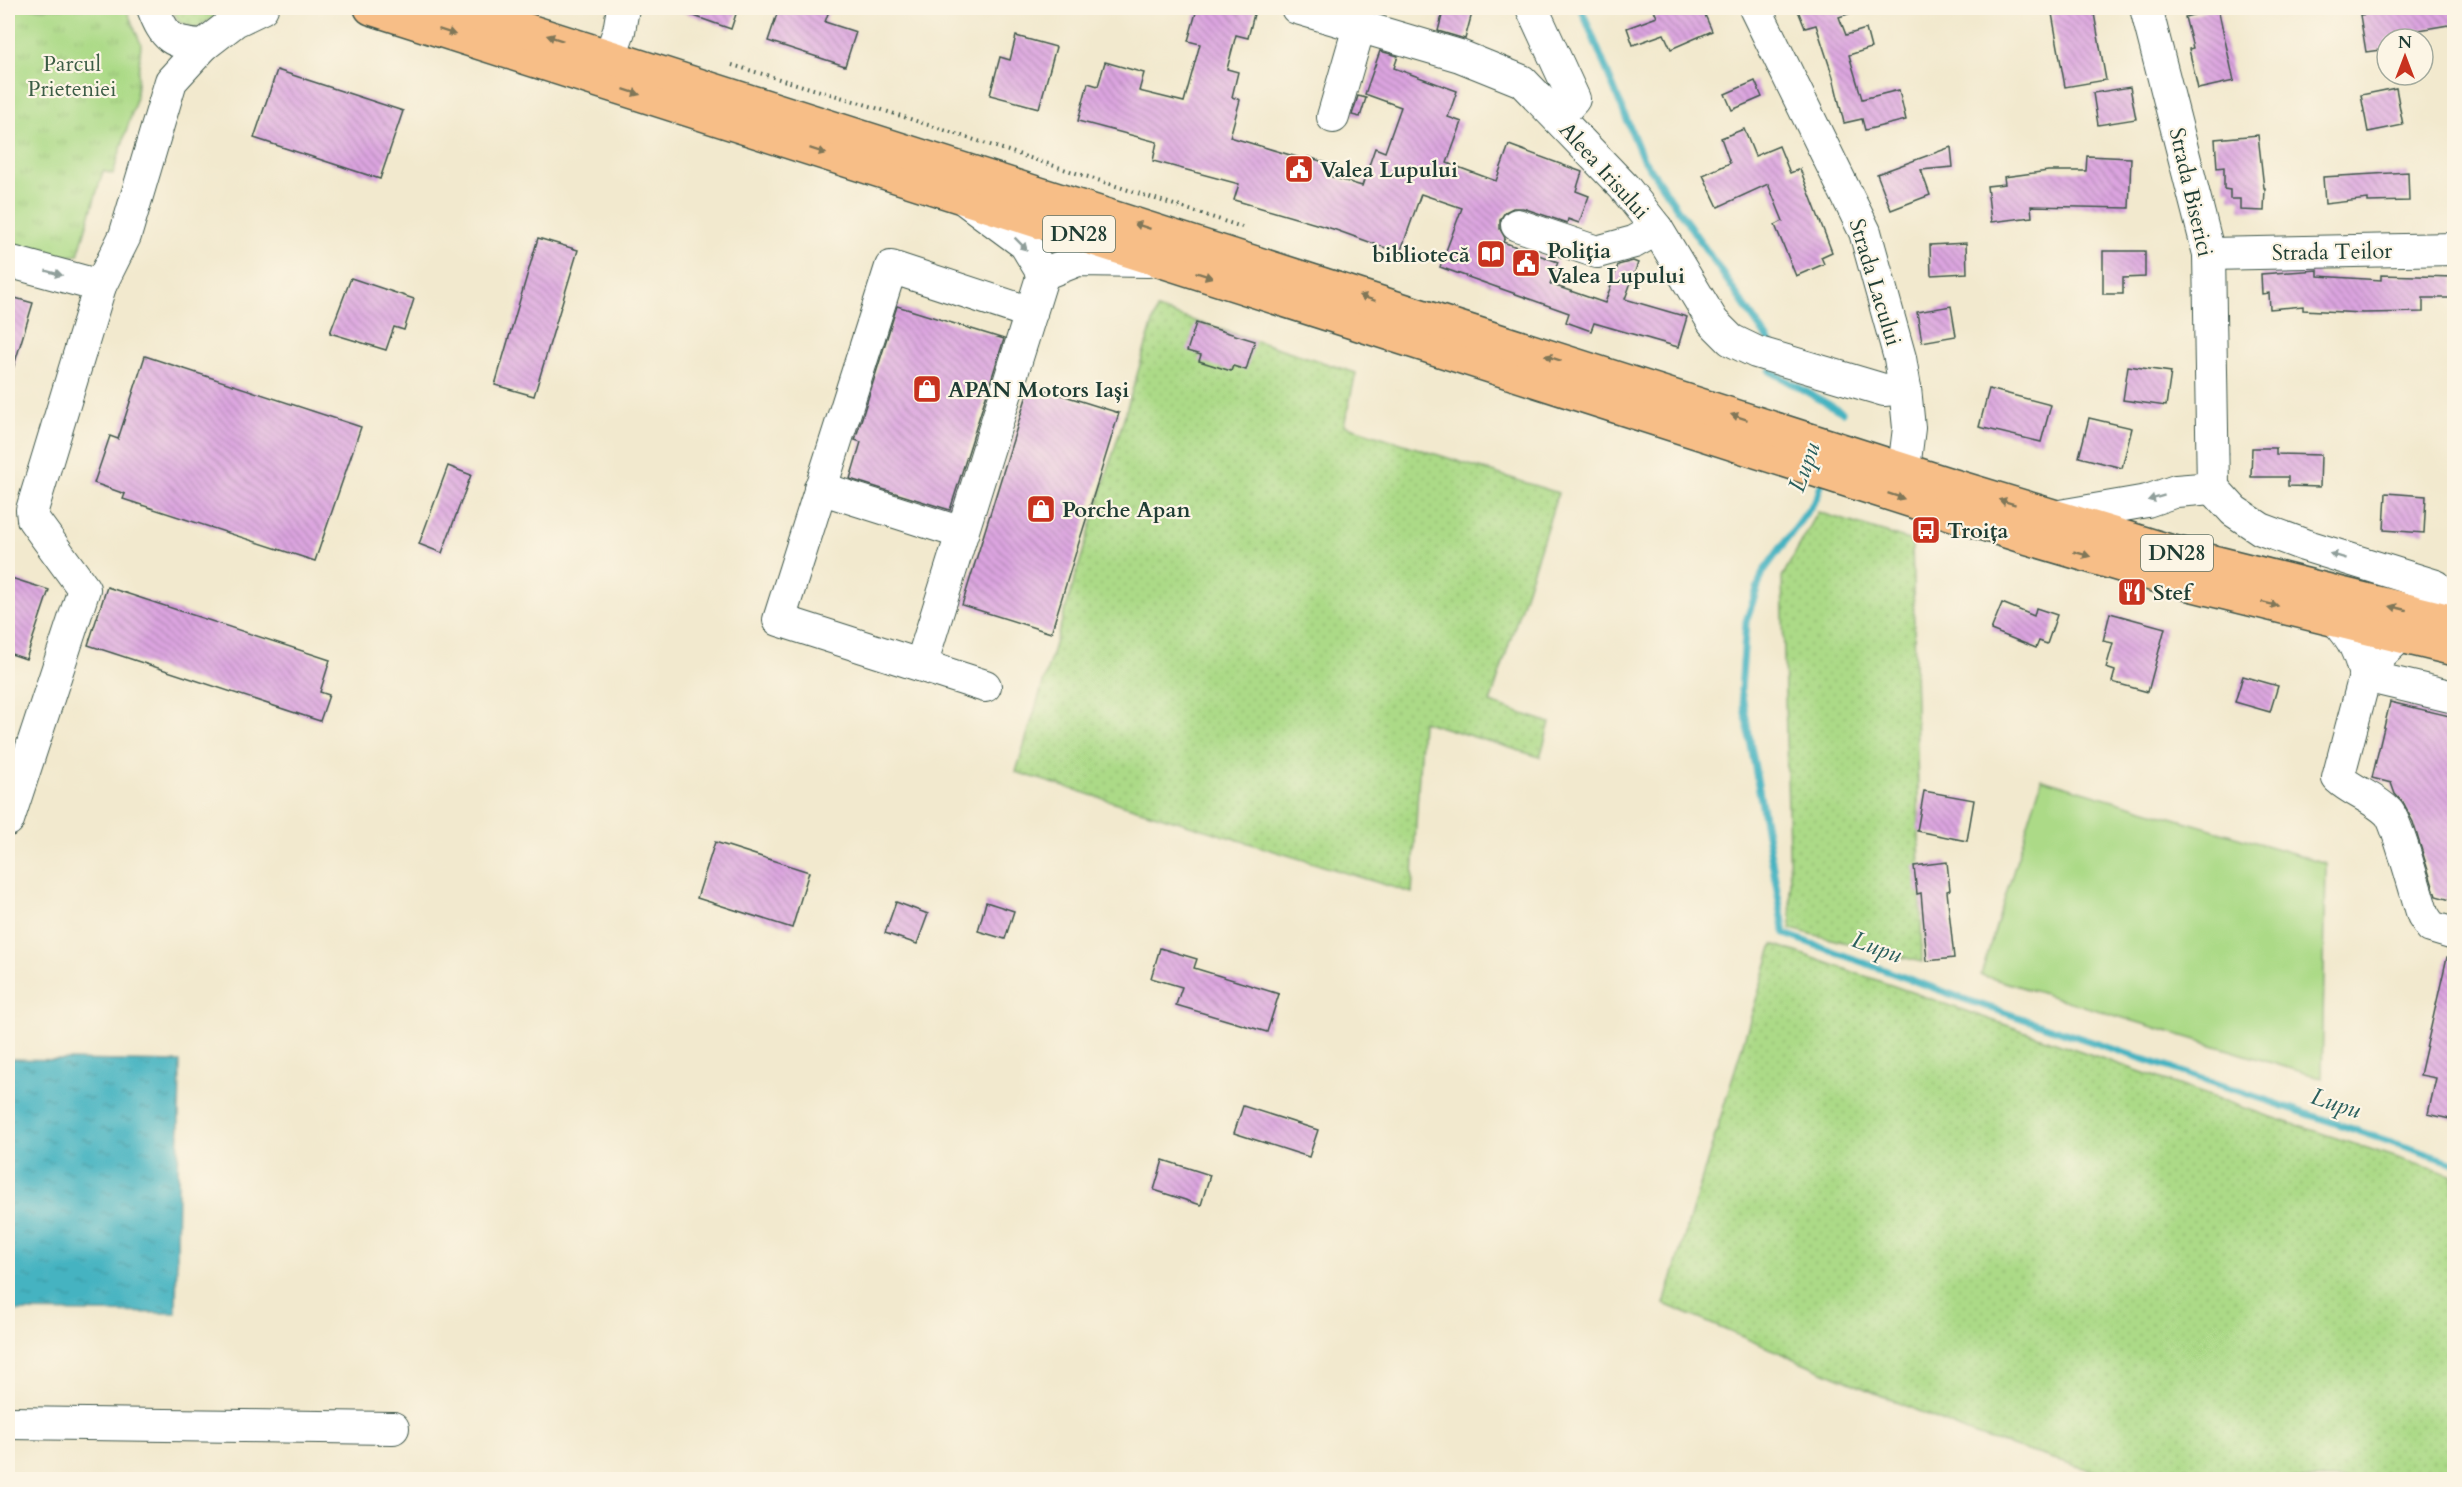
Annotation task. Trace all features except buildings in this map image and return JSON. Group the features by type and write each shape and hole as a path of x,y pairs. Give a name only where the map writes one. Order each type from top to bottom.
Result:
{"highway":[{"name":"DN28","path":"371,8 1160,261 1845,464 2022,536 2161,577 2400,636 2454,631"},
{"name":"DN28","path":"457,8 610,56 1791,448"},
{"name":"DN28","path":"1845,464 1904,469 2169,551 2454,631"}],"street":[{"path":"8,820 84,589 33,519 32,510 100,286 125,236 171,81 204,45 235,21 262,8"},
{"path":"610,56 619,31 623,8"},
{"name":"Aleea Irisului","path":"1297,8 1460,56 1522,81 1624,187 1657,229 1713,322 1731,340 1756,352 1884,390 1905,388"},
{"path":"1532,8 1574,99 1558,117"},
{"name":"Strada Lacului","path":"1755,8 1865,232 1900,358 1905,388 1909,428 1904,469"},
{"name":"Strada Biserici","path":"2146,8 2209,254 2213,488"},
{"path":"157,19 180,44 204,45"},
{"path":"157,19 171,81"},
{"path":"1334,117 1359,27"},
{"path":"921,665 1043,274 1025,244 959,195"},
{"path":"1517,225 1597,252 1634,242 1657,229"},
{"name":"Strada Teilor","path":"2209,254 2454,249"},
{"path":"1043,274 1078,260 1160,261"},
{"path":"8,261 100,286"},
{"path":"985,686 778,620 891,267 1031,313"},
{"path":"820,488 963,534"},
{"path":"2054,517 2147,501 2176,491 2213,488 2234,511 2261,529 2304,545 2436,586 2448,600 2454,631"},
{"path":"2337,621 2353,639 2360,653 2364,676"},
{"path":"2400,636 2378,657 2364,676 2338,777 2346,785 2371,798 2390,815 2423,915 2431,927 2454,934"},
{"path":"2364,676 2454,697"},
{"path":"8,1423 393,1428"}],"green space":[{"name":"Parcul Prieteniei","path":"8,8 126,8 141,44 135,103 113,174 103,171 78,255 58,257 8,244"},
{"path":"172,8 230,8 196,28 179,22"},
{"path":"1157,309 1356,373 1344,425 1558,493 1490,703 1550,723 1540,757 1422,721 1412,893 1016,772"},
{"path":"1818,512 1912,541 1922,962 1791,929 1782,577"},
{"path":"2042,779 2326,863 2322,1078 1981,975"},
{"path":"1773,944 2262,1114 2454,1176 2454,1479 2120,1479 1975,1435 1664,1304"}],"water":[{"path":"8,1059 180,1062 176,1313 8,1311"}],"waterway":[{"name":"Lupu","path":"1581,8 1642,157 1771,344"},
{"name":"Lupu","path":"1770,371 1842,412"},
{"name":"Lupu","path":"1822,481 1817,498 1763,572 1746,621 1741,690 1785,934 1964,999 2454,1163"}],"railway":[{"path":"8,1479 48,1480"}],"place":[{"name":"Valea Lupului","path":"1299,169"},
{"name":"bibliotecă","path":"1491,254"},
{"name":"Poliția Valea Lupului","path":"1526,263"},
{"name":"APAN Motors Iași","path":"927,389"},
{"name":"Porche Apan","path":"1041,509"},
{"name":"Troița","path":"1926,530"},
{"name":"Stef","path":"2132,592"}]}
